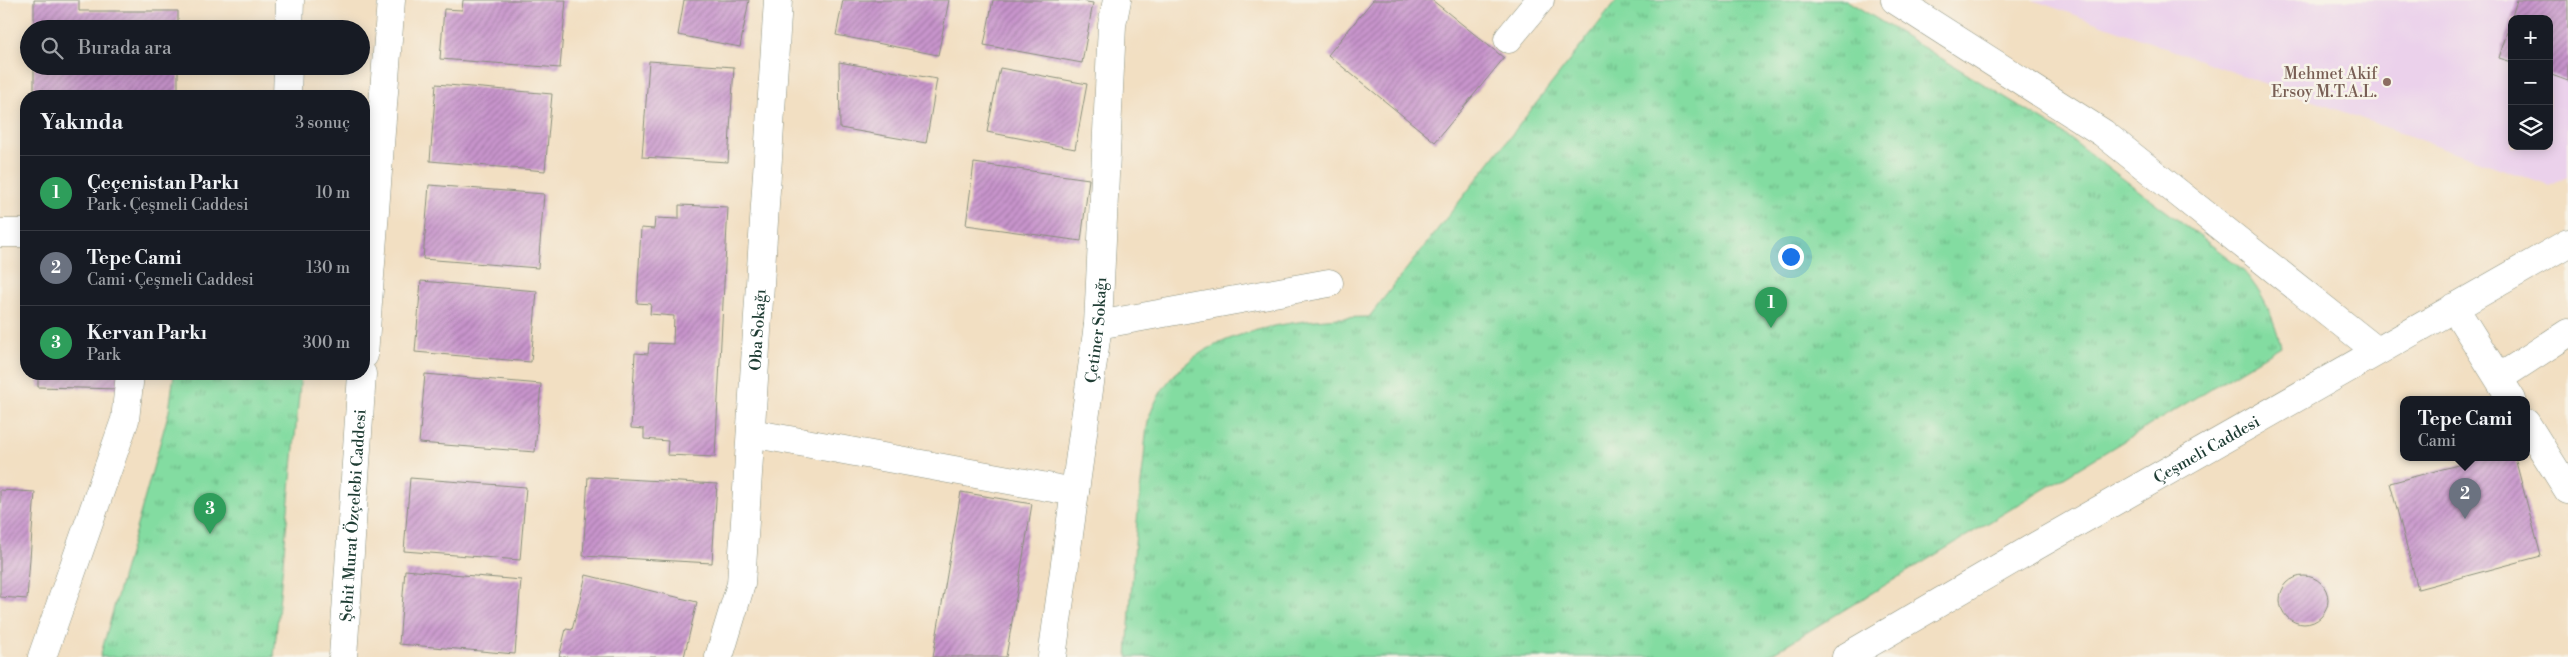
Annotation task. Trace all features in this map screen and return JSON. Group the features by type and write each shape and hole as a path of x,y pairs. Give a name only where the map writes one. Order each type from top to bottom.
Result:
{"street":[{"path":"289,20 290,0"},
{"path":"370,218 391,0"},
{"name":"Oba Sokağı","path":"719,657 741,584 778,0"},
{"name":"Çetiner Sokağı","path":"1052,657 1098,324 1112,26 1117,0"},
{"path":"1508,39 1540,0"},
{"path":"1895,0 2104,133 2377,351"},
{"path":"287,90 288,75"},
{"path":"0,233 20,234"},
{"name":"Çeşmeli Caddesi","path":"1846,657 2568,242"},
{"path":"1098,324 1329,283"},
{"path":"2454,307 2505,389 2568,333"},
{"path":"42,657 126,420 129,380"},
{"name":"Şehit Murat Özçelebi Caddesi","path":"342,657 362,380"},
{"path":"2530,429 2568,490"},
{"path":"751,433 1075,492"}],"shaded area":[{"name":"Mehmet Akif Ersoy M.T.A.L.","path":"2033,0 2568,0 2568,177 2549,186"}],"green space":[{"path":"1617,0 1846,0 2057,129 2239,266 2260,293 2274,323 2281,346 1766,657 1127,657 1135,538 1147,427 1155,404 1168,382 1194,357 1216,345 1241,335 1293,323 1369,317"},
{"path":"173,380 300,380 274,657 100,657 169,411"}],"building":[{"path":"34,0 79,0 79,11 178,11 178,20 34,20"},
{"path":"463,0 566,0 560,68 440,59 444,9 462,10"},
{"path":"684,0 749,0 740,47 678,35"},
{"path":"843,0 949,0 938,55 836,35"},
{"path":"993,0 1074,0 1093,3 1082,63 984,45"},
{"path":"1373,0 1432,0 1504,58 1435,142 1328,55"},
{"path":"2517,0 2568,0 2568,81 2553,75 2553,15 2512,15"},
{"path":"2508,29 2508,61 2499,58"},
{"path":"649,61 734,67 728,162 642,157"},
{"path":"839,62 937,79 926,143 840,128"},
{"path":"1000,68 1087,84 1075,149 987,132"},
{"path":"34,75 178,75 178,90 34,90"},
{"path":"436,84 552,94 545,171 430,161"},
{"path":"974,163 1089,179 1081,241 966,225"},
{"path":"429,185 544,194 538,268 423,259"},
{"path":"679,205 728,207 715,457 667,455 668,441 644,439 644,429 631,428 635,353 648,354 649,343 673,344 674,316 650,314 651,304 637,303 641,228 654,229 655,218 679,219"},
{"path":"421,281 537,291 531,362 415,352"},
{"path":"425,374 541,384 535,452 419,443"},
{"path":"38,380 120,380 120,389 38,387"},
{"path":"2473,461 2516,461 2541,556 2418,589 2390,483"},
{"path":"588,477 717,484 712,563 583,556"},
{"path":"410,478 526,487 520,560 404,551"},
{"path":"0,490 35,492 27,599 0,597"},
{"path":"961,492 1032,504 1006,657 933,657"},
{"path":"405,570 521,580 515,654 399,644"},
{"path":"586,575 697,602 684,657 559,657 566,629 572,630"},
{"path":"2299,576 2309,576 2318,580 2324,586 2327,591 2327,609 2318,620 2309,624 2299,624 2290,620 2284,614 2280,605 2280,595 2284,586 2290,580"}],"place":[{"name":"Mehmet Akif Ersoy M.T.A.L.","path":"2387,82"},
{"name":"Çeçenistan Parkı","path":"1771,328"},
{"name":"Tepe Cami","path":"2465,519"},
{"name":"Kervan Parkı","path":"210,534"}]}
